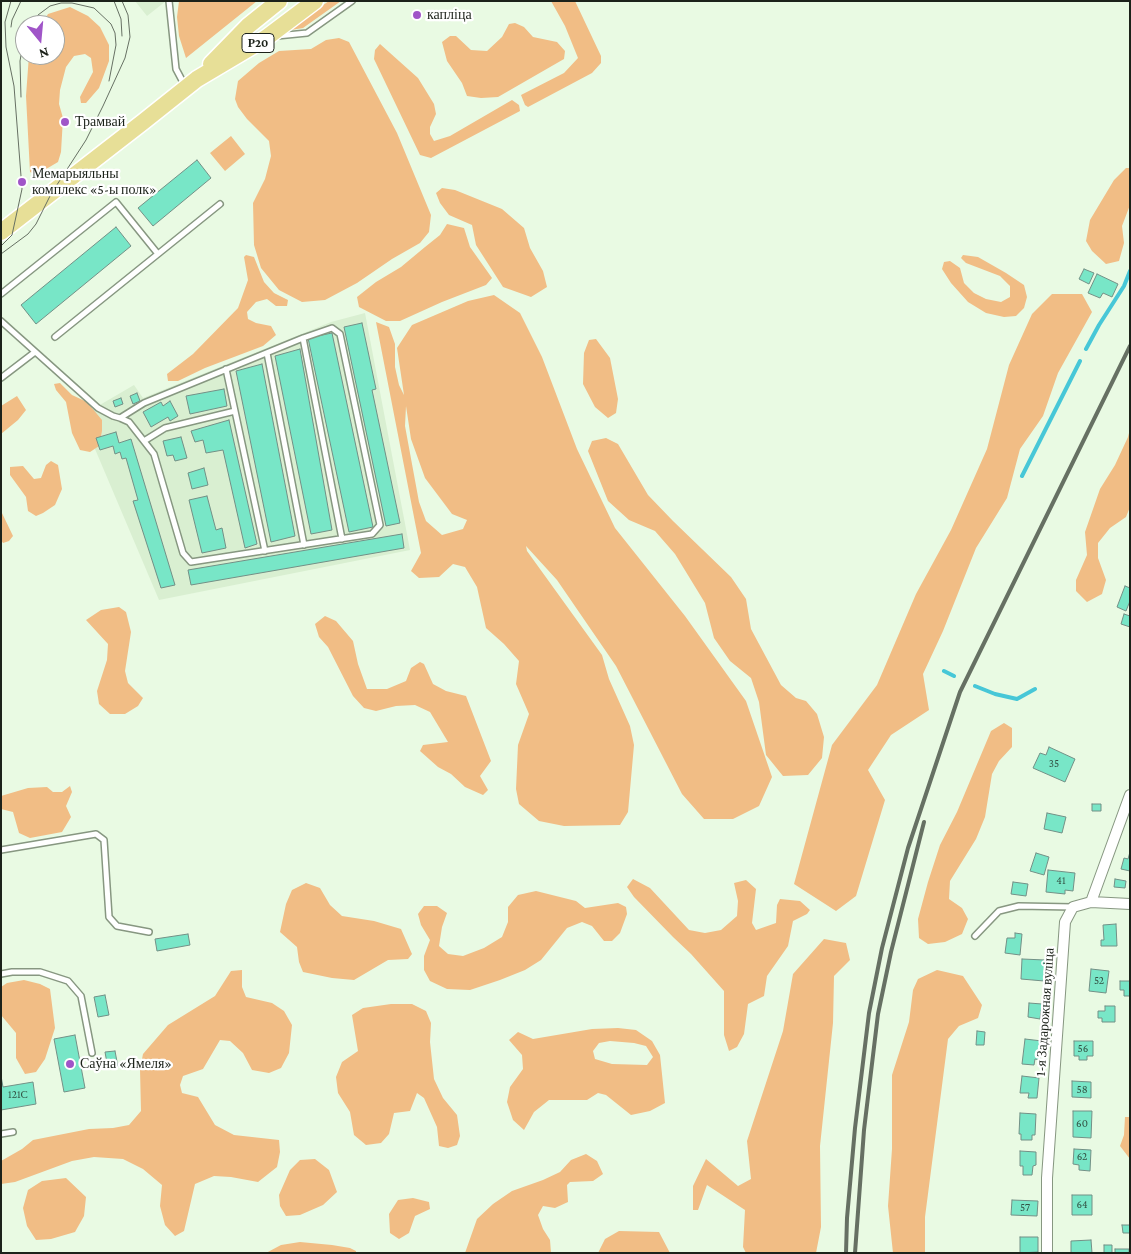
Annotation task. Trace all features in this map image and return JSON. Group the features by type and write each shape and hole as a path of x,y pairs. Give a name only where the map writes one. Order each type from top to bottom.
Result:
{"main road":[{"name":"Р20","path":"1,232 192,83 248,26 279,1"},
{"name":"Р20","path":"192,83 266,38 315,1"}],"street":[{"path":"1091,902 1130,795"},
{"path":"1073,907 1091,902 1130,904"},
{"name":"1-я Задарожная вуліца","path":"1047,1253 1047,1178 1065,922 1073,907"}],"lane":[{"path":"169,1 176,69 192,83"},
{"path":"266,38 307,33 352,1"},
{"path":"1,294 116,202 158,254"},
{"path":"55,337 220,204"},
{"path":"1,321 98,408 120,418 129,422 154,454 183,553 191,562 372,534 380,525 340,334 332,328 144,403 120,418"},
{"path":"303,338 342,539"},
{"path":"1,378 35,352"},
{"path":"267,353 304,544"},
{"path":"226,369 265,551"},
{"path":"144,442 165,428 235,411"},
{"path":"1,850 96,834 104,840 108,917 117,926 149,932"},
{"path":"975,936 999,911 1019,906 1073,907"},
{"path":"1,974 40,972 68,981 81,996 92,1053"},
{"path":"1,1134 13,1132"}],"shaded area":[{"path":"135,1 166,1 147,16"},
{"path":"179,1 257,1 186,58 179,36 177,17"},
{"path":"329,1 341,1 303,28 291,30 289,28"},
{"path":"551,1 575,1 601,56 601,63 592,73 528,107 525,105 521,95 564,73 578,58 565,26"},
{"path":"70,7 88,16 100,27 109,45 109,61 99,88 86,103 81,103 80,97 93,72 91,58 85,54 74,56 66,67 60,90 59,104 63,118 61,152 58,162 36,175 30,172 26,96 28,65 65,65 65,15 48,14"},
{"path":"515,23 524,27 533,37 557,42 565,51 564,59 498,97 481,98 467,96 462,83 447,61 442,42 450,36 456,36 471,50 487,51 502,37 509,24"},
{"path":"339,38 349,42 397,133 431,215 429,232 420,243 392,259 357,283 325,300 302,302 279,290 261,268 254,245 253,203 265,179 271,156 269,141 247,119 238,107 235,99 238,81 259,63 279,51 311,49 326,40"},
{"path":"380,44 418,78 434,104 436,114 430,127 430,134 434,141 450,136 512,100 519,105 520,111 431,158 420,155 374,59 375,50"},
{"path":"231,136 245,154 225,171 210,153"},
{"path":"1126,168 1130,168 1130,205 1122,226 1124,243 1119,261 1106,264 1092,251 1086,241 1090,220 1114,180"},
{"path":"442,188 455,190 502,209 524,228 530,248 543,271 547,287 531,297 503,287 476,245 472,225 449,215 440,203 436,193"},
{"path":"447,224 464,228 470,247 492,278 486,285 400,321 386,321 359,307 357,297 376,282 401,267 440,235"},
{"path":"246,255 254,257 264,282 274,293 288,300 287,306 276,306 267,299 256,302 247,312 248,319 271,326 276,335 263,346 205,368 178,381 168,381 167,374 193,354 238,308 248,280 244,257"},
{"path":"963,255 978,257 1024,285 1027,297 1024,308 1016,316 1004,317 986,313 968,302 951,283 942,269 944,262 950,261 960,268 964,283 974,293 986,299 1001,302 1010,297 1010,286 1000,276 966,263 961,258"},
{"path":"1052,294 1082,294 1092,312 1058,373 1043,416 1020,449 1007,498 976,548 943,631 923,674 929,710 891,735 868,770 885,800 856,896 836,911 794,884 832,745 877,685 916,594 951,530 987,449 1009,365 1032,314"},
{"path":"494,295 520,313 542,357 577,449 615,528 685,616 746,701 772,777 759,806 733,819 704,819 682,794 616,666 557,580 526,546 527,551 602,655 609,679 630,726 634,745 628,812 620,825 564,826 539,821 519,804 516,789 518,745 529,714 516,684 519,661 486,628 477,587 465,567 453,564 439,577 419,578 411,571 421,553 376,322 389,327 395,344 395,367 399,385 404,395 397,348 412,325 468,301","holes":["406,406 411,439 425,478 452,514 467,520 463,529 442,535 426,521 419,502 405,426"]},
{"path":"365,313 410,550 159,600 81,416 134,385 143,398 331,322"},
{"path":"596,339 610,358 618,399 616,413 608,418 595,407 583,384 584,353 589,340"},
{"path":"60,383 72,395 87,402 102,420 99,446 90,452 80,450 72,433 66,402 56,390 54,384"},
{"path":"17,396 26,410 18,420 1,434 1,406"},
{"path":"1130,429 1130,507 1126,517 1110,528 1098,543 1098,558 1106,580 1102,594 1087,602 1076,591 1076,580 1087,555 1085,532 1100,489 1115,465"},
{"path":"606,438 618,444 648,495 731,577 746,599 751,629 781,685 796,698 806,701 817,714 824,737 822,758 808,775 783,776 766,755 759,702 751,678 730,661 714,638 705,603 675,554 655,531 629,520 608,501 588,451 592,441"},
{"path":"51,461 58,465 62,489 55,505 36,516 28,511 26,497 10,475 10,467 23,466 34,479 41,478 46,465"},
{"path":"1,511 13,536 9,541 3,543 1,540"},
{"path":"119,607 126,612 131,632 125,671 128,683 143,698 138,706 125,714 110,714 99,704 97,691 107,660 108,644 86,620 101,610"},
{"path":"325,616 336,621 353,641 358,664 367,689 387,689 406,681 411,668 420,662 424,664 433,684 446,691 466,696 491,761 480,776 488,790 483,795 465,787 420,751 423,745 448,742 430,712 415,705 396,706 376,711 364,708 353,696 328,647 319,637 315,624"},
{"path":"1004,723 1012,728 1012,747 999,761 992,774 985,817 976,839 950,881 949,899 962,908 968,919 962,934 945,942 928,944 919,938 918,919 940,845 957,812 991,731"},
{"path":"70,786 72,792 66,806 71,817 62,832 30,838 19,833 13,812 1,809 1,796 28,788 47,787 53,792 62,792"},
{"path":"633,879 650,888 689,930 705,933 721,930 737,916 738,901 734,883 746,880 756,889 752,923 756,930 776,923 777,905 780,899 800,901 810,910 807,914 793,921 788,946 767,976 764,996 748,1004 744,1034 737,1047 729,1051 724,1035 724,991 691,954 634,897 627,887"},
{"path":"306,883 320,888 330,905 342,916 374,921 401,929 412,954 408,959 388,960 354,980 303,972 299,962 297,947 280,932 286,904 292,890"},
{"path":"536,891 576,901 585,908 618,903 626,907 627,914 620,933 612,941 604,941 592,926 582,922 567,928 541,960 525,970 500,980 470,990 447,989 430,981 424,970 424,956 430,940 421,925 418,914 424,906 437,906 447,913 442,927 439,946 448,954 463,956 484,948 502,937 508,922 508,907 518,895"},
{"path":"824,939 846,943 850,960 834,976 833,1023 820,1146 821,1227 816,1253 746,1253 743,1247 745,1210 707,1185 698,1210 693,1210 693,1186 706,1159 738,1186 751,1179 747,1141 783,1031 793,974"},
{"path":"242,970 242,987 246,997 272,1003 284,1011 292,1025 289,1053 281,1068 269,1073 252,1070 243,1053 230,1041 220,1040 203,1069 183,1076 180,1085 182,1093 198,1097 215,1125 234,1135 279,1140 280,1152 277,1167 258,1182 214,1176 195,1184 184,1231 175,1236 165,1225 160,1206 162,1185 143,1169 123,1159 94,1157 72,1161 15,1182 1,1184 1,1161 33,1140 89,1129 129,1125 141,1111 140,1069 143,1054 168,1025 215,996 231,971"},
{"path":"937,970 963,976 982,1005 978,1018 959,1026 948,1039 925,1217 925,1253 893,1253 888,1206 892,1149 892,1075 909,1022 913,990 918,979"},
{"path":"24,980 50,989 55,1028 45,1059 36,1072 25,1074 16,1058 16,1033 1,1015 1,987 7,983"},
{"path":"391,1004 412,1004 426,1011 431,1023 430,1042 434,1079 443,1098 457,1115 460,1136 457,1145 448,1148 439,1146 437,1127 424,1098 417,1093 410,1111 394,1113 389,1134 381,1143 366,1145 354,1135 350,1112 338,1093 336,1077 342,1062 358,1051 352,1015 363,1008"},
{"path":"618,1028 636,1030 652,1041 660,1055 665,1103 650,1111 631,1115 606,1095 598,1093 587,1100 549,1100 534,1112 524,1130 513,1120 507,1102 510,1087 523,1069 522,1055 509,1040 518,1032 533,1039 592,1029","holes":["610,1041 646,1046 653,1057 647,1065 612,1064 595,1059 593,1051 599,1043"]},
{"path":"1125,1117 1130,1117 1130,1159 1120,1146 1124,1135"},
{"path":"586,1154 597,1161 603,1174 593,1181 570,1182 567,1185 568,1202 555,1208 543,1206 538,1215 543,1229 550,1240 551,1253 465,1253 477,1219 493,1204 512,1191 560,1172 571,1160"},
{"path":"315,1159 329,1170 337,1192 323,1205 300,1215 286,1216 280,1206 279,1195 290,1170 300,1160"},
{"path":"66,1178 86,1197 84,1216 75,1232 51,1239 36,1240 27,1226 23,1208 28,1190 42,1181"},
{"path":"413,1198 429,1202 430,1209 415,1216 409,1233 399,1239 390,1233 389,1214 398,1200"},
{"path":"619,1231 659,1232 670,1253 598,1253 605,1239"},
{"path":"300,1242 350,1248 356,1251 356,1253 266,1253 281,1245"}],"building":[{"path":"197,160 211,178 153,226 138,208"},
{"path":"116,227 131,246 36,324 21,305"},
{"path":"1084,269 1094,273 1089,284 1079,279"},
{"path":"1097,274 1118,284 1112,297 1103,293 1100,298 1088,293"},
{"path":"362,323 376,389 372,390 400,523 386,526 344,327"},
{"path":"332,333 373,527 349,532 308,338"},
{"path":"300,349 332,530 311,534 275,356"},
{"path":"262,364 295,536 271,542 236,371"},
{"path":"224,389 227,406 190,414 186,396"},
{"path":"137,393 140,401 133,404 130,396"},
{"path":"121,398 123,404 115,407 113,401"},
{"path":"170,401 178,416 170,421 168,417 151,427 143,412 161,402 163,406"},
{"path":"229,420 257,544 245,548 223,450 206,453 203,440 195,442 191,431"},
{"path":"116,432 119,443 131,439 175,585 161,588 133,501 138,500 126,458 122,459 120,452 115,454 113,446 100,450 96,438"},
{"path":"181,437 187,458 175,461 173,455 167,456 163,441"},
{"path":"204,468 208,485 192,489 188,473"},
{"path":"207,496 216,530 222,528 226,548 202,553 189,500"},
{"path":"402,534 404,548 191,585 188,570"},
{"path":"1125,586 1130,588 1130,601 1126,611 1117,607"},
{"path":"1124,614 1130,616 1130,627 1121,624"},
{"path":"1049,747 1075,759 1065,782 1033,768 1040,753 1046,755"},
{"path":"1092,804 1101,804 1101,811 1092,811"},
{"path":"1047,813 1066,817 1062,833 1044,829"},
{"path":"1130,852 1130,871 1121,869 1124,858 1128,859"},
{"path":"1036,853 1049,857 1044,875 1030,871"},
{"path":"1048,870 1075,873 1073,891 1065,890 1065,894 1046,892"},
{"path":"1115,879 1126,881 1125,888 1114,887"},
{"path":"1013,882 1028,884 1026,896 1011,894"},
{"path":"1116,924 1117,946 1101,946 1101,940 1104,940 1103,925"},
{"path":"1015,933 1022,934 1020,955 1005,953 1007,938 1015,938"},
{"path":"188,934 190,945 157,951 155,939"},
{"path":"1022,959 1045,960 1044,981 1021,979"},
{"path":"1091,969 1109,971 1106,993 1089,991"},
{"path":"1120,981 1130,981 1130,996 1124,996 1124,990 1120,990"},
{"path":"105,995 109,1015 98,1017 94,997"},
{"path":"1029,1003 1042,1004 1040,1019 1028,1017"},
{"path":"1105,1006 1115,1006 1115,1022 1102,1022 1102,1018 1098,1018 1098,1011 1105,1011"},
{"path":"977,1031 985,1032 984,1045 976,1045"},
{"name":"Саўна «Ямеля»","path":"75,1035 85,1088 64,1092 54,1039"},
{"path":"1025,1039 1042,1041 1040,1060 1035,1059 1034,1065 1022,1064"},
{"path":"1074,1041 1093,1041 1093,1056 1087,1056 1087,1060 1079,1060 1079,1056 1074,1056"},
{"path":"115,1051 118,1067 108,1069 105,1052"},
{"path":"1,1076 3,1087 33,1082 36,1104 1,1110"},
{"path":"1022,1076 1039,1078 1037,1098 1028,1098 1029,1093 1020,1093"},
{"path":"1072,1081 1091,1082 1091,1098 1072,1097"},
{"path":"1073,1111 1092,1111 1091,1138 1073,1137"},
{"path":"1020,1113 1036,1114 1035,1135 1032,1135 1032,1140 1021,1140 1021,1134 1019,1134"},
{"path":"1074,1149 1091,1150 1090,1171 1079,1170 1079,1165 1073,1164"},
{"path":"1020,1151 1036,1152 1036,1165 1033,1166 1032,1175 1023,1175 1023,1166 1020,1166"},
{"path":"1072,1195 1092,1195 1092,1215 1072,1215"},
{"path":"1012,1200 1038,1201 1037,1216 1011,1215"},
{"path":"1122,1225 1130,1225 1130,1233 1123,1233"},
{"path":"1020,1237 1038,1237 1038,1252 1020,1253"},
{"path":"1091,1240 1092,1253 1071,1253 1071,1241"},
{"path":"1104,1245 1112,1245 1112,1253 1104,1253"},
{"path":"1115,1249 1129,1249 1129,1253 1115,1253"}],"waterway":[{"path":"1086,349 1124,286 1130,271"},
{"path":"1022,476 1080,361"},
{"path":"944,671 954,676"},
{"path":"975,686 995,694 1017,699 1035,689"}],"tram line":[{"path":"1,246 12,235 22,189 14,86 6,47 5,22 11,1"},
{"path":"11,27 12,20 21,1"},
{"path":"114,1 121,19 122,36"},
{"path":"1,254 28,234 36,224 51,194 86,140 103,106 125,58 130,37 128,15 122,1"},
{"path":"38,15 50,6 61,3 72,3 94,8 111,24 115,33 116,45 109,81"},
{"path":"20,65 21,97"}],"railway":[{"path":"846,1253 847,1218 855,1128 869,1013 882,948 908,848 960,692 1130,346"},
{"path":"855,1253 864,1130 878,1014 891,952 924,822"}],"place":[{"name":"капліца","path":"417,15"},
{"name":"Трамвай","path":"65,122"},
{"name":"Мемарыяльны комплекс «5-ы полк»","path":"22,182"},
{"name":"Саўна «Ямеля»","path":"70,1064"}]}
